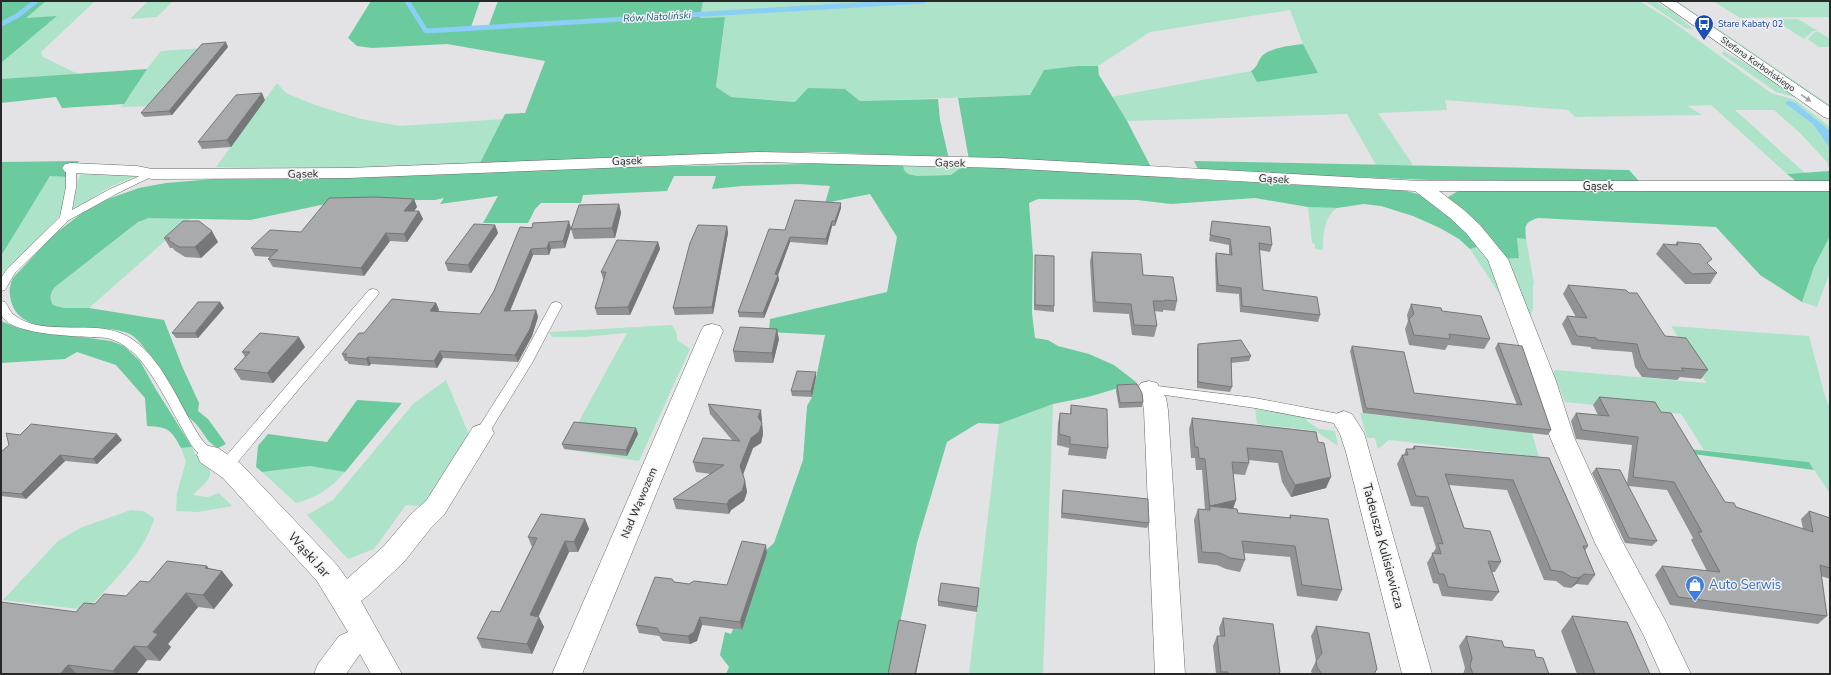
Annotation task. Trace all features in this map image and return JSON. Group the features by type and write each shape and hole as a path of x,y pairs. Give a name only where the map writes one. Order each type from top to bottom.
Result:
{"street":[{"name":"Stefana Korbońskiego","path":"1666,1 1830,114"},
{"name":"Stefana Korbońskiego","path":"1685,1 1830,98"},
{"name":"Gąsek","path":"71,168 137,171 152,174 348,173 758,157 1002,163 1179,174 1420,186 1830,186"},
{"path":"1420,186 1457,214 1473,229 1498,259 1544,381 1562,437 1609,543 1655,629 1676,674"},
{"name":"Nad Wąwozem","path":"567,674 712,331"},
{"path":"1149,388 1154,398 1156,410 1170,674"},
{"name":"Tadeusza Kulisiewicza","path":"1344,420 1352,433 1358,452 1417,674"},
{"path":"344,597 361,585 394,554 421,521 435,508 482,433"},
{"name":"Wąski Jar","path":"218,460 327,574 344,597 387,674"},
{"path":"329,674 349,644"}],"lane":[{"path":"65,218 73,181 71,168"},
{"path":"1,287 11,271 65,218 114,191 152,174"},
{"path":"1,304 7,316 26,326 50,330 113,335 130,343 141,352 167,392 200,448 218,460 373,293"},
{"path":"482,433 526,363 556,306"},
{"path":"1149,388 1255,403 1344,420"}],"green space":[{"path":"1,1 95,1 41,52 43,57 78,74 1,79 1,63 56,17 26,18"},
{"path":"1,1 46,1 26,18 57,16 1,63"},
{"path":"148,1 173,1 157,17 130,19"},
{"path":"371,1 480,1 471,27 489,25 498,1 703,1 700,18 725,17 716,87 731,97 795,102 808,88 845,89 860,101 938,99 940,120 949,159 826,152 709,154 480,163 505,114 525,113 545,61 447,44 372,48 357,46 348,38"},
{"path":"703,1 1639,1 1669,19 1771,93 1795,100 1830,127 1830,172 1827,162 1800,133 1774,110 1735,110 1805,173 1787,174 1711,105 1688,106 1702,115 1575,117 1568,110 1445,100 1447,110 1378,113 1413,165 1376,165 1347,114 1127,121 1111,97 1251,71 1257,82 1318,73 1303,44 1290,10 1150,32 1098,66 1044,70 1030,95 860,101 845,89 795,102 731,97 716,88 725,17 700,18"},
{"path":"1645,1 1656,1 1666,9 1670,9 1694,30 1685,28"},
{"path":"1674,1 1677,1 1830,105 1830,108"},
{"path":"1713,1 1830,1 1830,17 1740,18"},
{"path":"1773,19 1798,19 1818,31 1813,31 1804,39"},
{"path":"1815,32 1819,32 1830,39 1830,47 1819,47 1808,39"},
{"path":"1303,44 1318,73 1257,82 1251,71 1255,68 1262,56 1276,49"},
{"path":"204,48 151,106 121,107 133,91 136,83 161,51"},
{"path":"1723,51 1759,71 1798,98 1776,92 1722,54"},
{"path":"1078,66 1098,66 1099,75 1127,121 1152,169 969,160 958,98 1030,95 1044,70"},
{"path":"147,69 124,104 62,108 56,97 1,103 1,79"},
{"path":"277,83 286,93 315,105 361,119 400,126 504,119 480,163 282,169 216,167"},
{"path":"79,161 68,177 50,176 1,256 1,162"},
{"path":"1194,161 1629,170 1639,181 1432,180 1199,171"},
{"path":"881,163 903,164 904,170 908,174 917,176 951,175 963,166 1023,166 1186,179 1403,190 1432,198 1484,245 1470,249 1459,239 1440,228 1413,216 1381,206 1364,204 1337,208 1308,207 1255,198 1171,204 1137,200 1038,199 1029,203 1033,256 1032,313 1035,338 1048,340 1058,346 1089,354 1114,365 1136,382 1140,389 1122,387 1088,397 1053,404 999,424 978,423 947,442 917,543 889,674 726,674 729,667 720,655 725,632 731,634 733,629 742,630 767,553 764,552 774,543 803,460 807,406 812,397 825,335 769,332 770,319 887,292 897,237 870,194 825,203 830,186 798,184 742,186 712,189 716,176 674,176 667,191 583,195 581,203 541,203 535,209 528,223 483,223 498,196 440,204 444,198 435,200 330,203 250,220 149,218 138,222 55,287 51,296 53,305 64,308 89,308 164,320 182,366 199,403 198,411 208,419 226,444 218,448 209,442 185,413 159,370 137,339 130,334 116,330 63,328 45,326 30,322 18,314 10,298 10,286 13,278 52,236 82,213 108,199 139,188 166,183 213,179 383,175 552,168"},
{"path":"903,164 963,166 951,175 917,176 909,175 904,170"},
{"path":"1829,171 1830,183 1797,182 1787,174"},
{"path":"81,174 136,176 108,188 72,211 78,180"},
{"path":"50,175 68,177 65,205 56,221 1,275 1,256"},
{"path":"1460,190 1830,190 1830,236 1814,267 1802,302 1760,275 1716,227 1538,218 1530,221 1526,225 1526,239 1517,238 1519,258 1501,259 1443,200"},
{"path":"1308,207 1337,208 1329,216 1325,227 1323,250 1315,249 1315,244 1312,243"},
{"path":"192,217 89,308 64,308 53,305 51,296 55,287 138,222 149,218"},
{"path":"1830,236 1830,272 1817,307 1802,302 1814,267"},
{"path":"1517,238 1526,239 1534,283 1533,308 1528,322 1501,259 1519,258"},
{"path":"1484,245 1502,298 1470,249"},
{"path":"1,321 21,329 111,341 124,346 140,361 192,447 181,448 168,430 160,427 147,426 145,398 116,365 77,352 65,359 1,363"},
{"path":"672,325 677,334 677,340 690,349 639,461 564,449 627,333 584,337 552,337 549,332"},
{"path":"1671,326 1809,336 1824,393 1830,409 1830,494 1809,462 1704,450 1681,414 1565,402 1553,373 1555,370 1706,383"},
{"path":"446,380 470,437 428,507 406,505 374,549 348,559 307,515 333,500 413,404"},
{"path":"357,400 402,403 345,472 310,466 262,472 256,467 258,446 268,434 327,442"},
{"path":"1053,404 1043,674 969,674 999,424"},
{"path":"1255,409 1306,416 1307,421 1319,429 1335,431 1338,446 1316,431 1257,424"},
{"path":"1360,413 1532,433 1539,457 1389,440 1378,449 1375,438 1367,438"},
{"path":"192,447 195,454 210,469 207,481 193,495 208,497 219,493 232,506 198,512 176,511 177,493 186,461 181,448"},
{"path":"1689,449 1809,462 1814,470 1693,454"},
{"path":"310,466 345,472 323,492 296,503 262,472"},
{"path":"131,510 143,511 154,518 150,530 136,555 87,610 3,600 58,541 80,528"}],"water":[{"path":"1789,101 1795,103 1830,131 1830,148 1813,124 1785,103"}],"building":[{"path":"226,42 169,111 141,113 202,44"},
{"path":"262,93 227,140 198,142 236,95"},
{"path":"375,197 414,199 404,211 419,211 404,234 386,233 361,268 268,259 278,250 251,248 270,230 301,232 329,198"},
{"path":"795,200 841,203 835,221 832,221 826,239 790,237 775,274 778,275 763,313 738,312 769,229 785,230"},
{"path":"619,204 612,228 571,229 579,205"},
{"path":"183,221 199,221 212,231 195,247 179,247 168,240 170,238 164,238"},
{"path":"569,221 563,241 549,242 547,248 531,249 504,311 536,310 530,329 515,355 440,351 434,361 368,357 366,359 345,357 347,354 342,354 359,333 364,333 392,299 436,303 430,311 480,314 494,291 520,227 532,228 533,223"},
{"path":"1212,221 1270,227 1272,245 1259,243 1263,290 1317,297 1320,315 1242,306 1241,288 1218,285 1216,253 1232,255 1230,239 1210,235"},
{"path":"474,224 495,225 468,265 445,263"},
{"path":"698,225 727,226 712,307 673,308 690,243"},
{"path":"617,240 658,242 628,307 595,308 606,272 601,272"},
{"path":"1677,242 1700,244 1712,259 1707,263 1717,273 1692,274 1663,244 1678,245"},
{"path":"1092,252 1141,254 1143,275 1173,277 1177,301 1153,301 1157,326 1134,325 1131,304 1095,302"},
{"path":"1035,255 1054,256 1054,306 1035,305"},
{"path":"1568,285 1626,290 1629,293 1637,293 1665,336 1686,338 1708,370 1681,368 1684,371 1648,369 1641,358 1637,344 1597,340 1596,338 1577,336 1567,316 1587,318"},
{"path":"198,302 220,302 195,333 172,333"},
{"path":"1411,304 1441,308 1442,311 1481,316 1490,339 1449,334 1450,339 1414,335 1409,319 1414,314"},
{"path":"740,327 777,329 772,353 733,351"},
{"path":"260,333 299,337 267,373 234,369 250,352 242,352"},
{"path":"1241,340 1251,356 1231,358 1232,387 1198,382 1198,344"},
{"path":"1498,343 1522,346 1551,430 1366,408 1352,346 1404,352 1414,393 1522,405"},
{"path":"797,371 816,372 811,391 791,391"},
{"path":"1137,384 1142,393 1143,402 1120,403 1117,385"},
{"path":"1599,397 1655,402 1661,412 1671,413 1725,502 1734,503 1736,507 1813,532 1809,511 1830,518 1830,568 1820,565 1827,616 1678,597 1662,566 1720,572 1698,532 1702,532 1674,482 1633,477 1638,437 1582,430 1576,413 1609,416"},
{"path":"708,404 761,410 758,417 762,423 759,432 751,438 740,466 745,481 742,491 729,500 727,504 673,499 724,465 693,462 703,438 740,441"},
{"path":"1071,405 1107,409 1108,448 1070,444 1070,437 1059,434 1060,413 1071,414"},
{"path":"1192,418 1316,432 1318,442 1324,443 1331,477 1295,485 1287,471 1282,451 1247,448 1249,463 1232,462 1236,500 1210,506 1237,509 1238,513 1291,518 1290,515 1328,519 1342,590 1302,585 1295,546 1242,541 1245,560 1230,558 1220,553 1202,552 1198,509 1210,510 1205,459 1199,458 1198,447 1195,447"},
{"path":"574,422 636,428 626,450 562,444"},
{"path":"31,424 117,434 93,459 60,455 21,494 1,492 1,452 9,445 6,433 20,435"},
{"path":"1414,446 1549,458 1588,546 1583,546 1595,575 1584,574 1579,578 1571,577 1563,572 1551,570 1513,480 1445,474 1464,528 1490,531 1501,562 1488,561 1499,592 1448,587 1444,574 1439,574 1432,553 1441,554 1438,543 1443,544 1428,497 1416,496 1402,455 1408,455 1406,449 1415,449"},
{"path":"1596,468 1620,470 1657,541 1629,538"},
{"path":"1063,490 1148,499 1149,523 1062,513"},
{"path":"541,514 585,519 574,542 565,541 530,615 539,617 527,644 477,638 491,611 500,612 537,538 528,537"},
{"path":"742,541 766,545 740,622 700,617 694,632 688,636 660,633 657,628 636,625 655,577 672,579 674,582 689,584 694,581 727,585"},
{"path":"167,561 207,566 205,568 222,571 203,595 186,593 153,632 158,634 147,647 134,646 113,671 68,665 60,674 1,674 1,602 76,612 84,603 95,604 104,594 126,596 140,581 149,582"},
{"path":"941,583 979,588 977,607 938,601"},
{"path":"1572,616 1627,622 1650,674 1595,674"},
{"path":"1223,618 1273,624 1280,672 1277,674 1228,674 1228,672 1221,672 1217,636 1225,636"},
{"path":"899,620 926,625 915,674 888,674"},
{"path":"1316,626 1369,633 1377,669 1374,674 1322,674 1317,667 1316,661 1322,653"},
{"path":"1466,636 1502,641 1504,647 1534,650 1536,657 1543,658 1549,674 1473,674 1470,666 1472,658"}],"waterway":[{"name":"Rów Natoliński","path":"1,24 17,16 36,1"},
{"name":"Rów Natoliński","path":"407,1 426,31 923,1"}],"place":[{"name":"Stare Kabaty 02","path":"1704,41"},
{"name":"Auto Serwis","path":"1695,602"}]}
